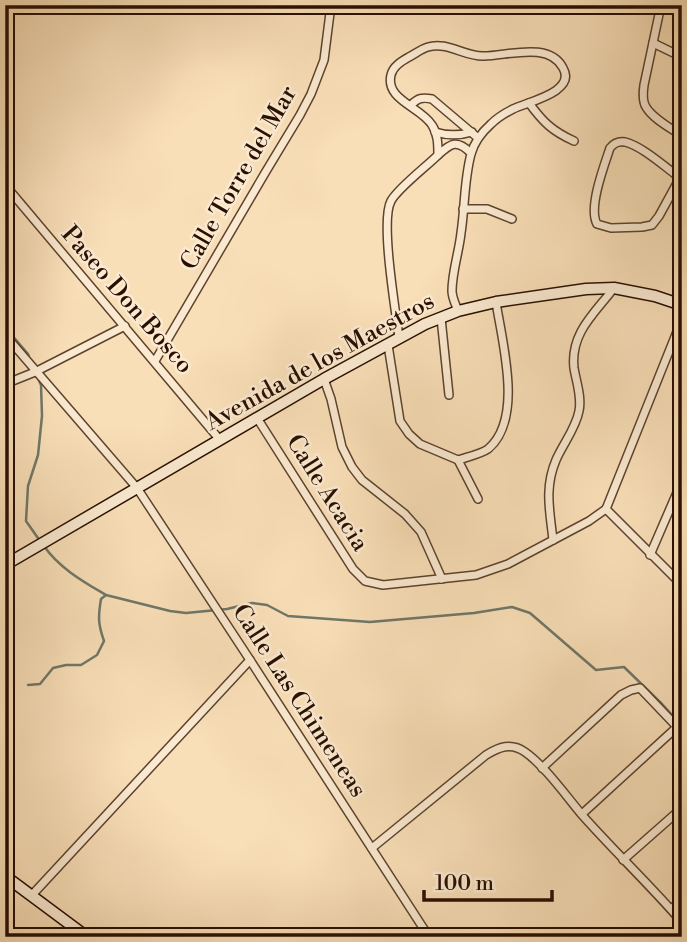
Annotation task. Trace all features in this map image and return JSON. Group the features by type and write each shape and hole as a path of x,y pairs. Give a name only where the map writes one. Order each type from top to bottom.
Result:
{"street":[{"name":"Calle Torre del Mar","path":"155,361 306,104 324,60 331,5"},
{"path":"661,5 643,98 646,107 654,116 682,136"},
{"path":"653,43 682,57"},
{"path":"435,132 475,135 503,114 562,87 566,75 559,62 551,57 542,53 520,51 471,56 438,45 427,47 401,62 392,71 392,91 432,125 438,140 438,155"},
{"path":"411,106 423,97 432,99 475,135"},
{"path":"529,103 545,124 574,141"},
{"path":"458,311 452,291 475,135"},
{"path":"623,141 680,176 652,225 611,228 597,224 594,219 610,148 615,143 623,141"},
{"path":"399,338 389,255 387,210 393,198 446,147 456,144 471,153"},
{"name":"Paseo Don Bosco","path":"5,185 220,440"},
{"path":"463,209 487,209 512,219"},
{"path":"553,540 548,493 551,475 579,412 573,355 576,340 614,288"},
{"name":"Avenida de los Maestros","path":"5,565 324,379 425,324 458,311 496,302 586,289 614,288 682,305"},
{"path":"458,460 487,450 502,431 507,412 508,385 496,302"},
{"path":"441,318 449,395"},
{"path":"682,319 606,509 682,585"},
{"path":"5,384 35,372 125,326"},
{"name":"Calle Las Chimeneas","path":"5,335 137,488 429,937"},
{"path":"388,345 400,421 420,444 458,460 478,499"},
{"path":"324,379 342,447 352,467 362,480 405,514 421,532 442,579"},
{"name":"Calle Acacia","path":"257,418 353,569 365,581 383,585 477,575 508,564 589,521 606,509"},
{"path":"650,555 682,481"},
{"path":"32,895 250,660"},
{"path":"542,768 621,695 631,690 640,688 680,729 582,814"},
{"path":"372,848 486,755 499,747 511,746 524,751 542,768 682,922"},
{"path":"623,860 682,808"},
{"path":"5,876 87,937"},
{"path":"5,882 78,937"},
{"path":"671,909 682,900"}],"waterway":[{"path":"5,327 30,360"},
{"path":"37,376 41,385 42,416 38,455 28,486 26,521 40,541"},
{"path":"44,546 64,568 106,595"},
{"path":"28,685 40,684 53,668 81,665 97,655 104,641 99,616 101,599 106,595 186,613 227,609 252,603 267,605 288,616 370,622 512,607 530,613 596,670 624,667 682,726"}]}
